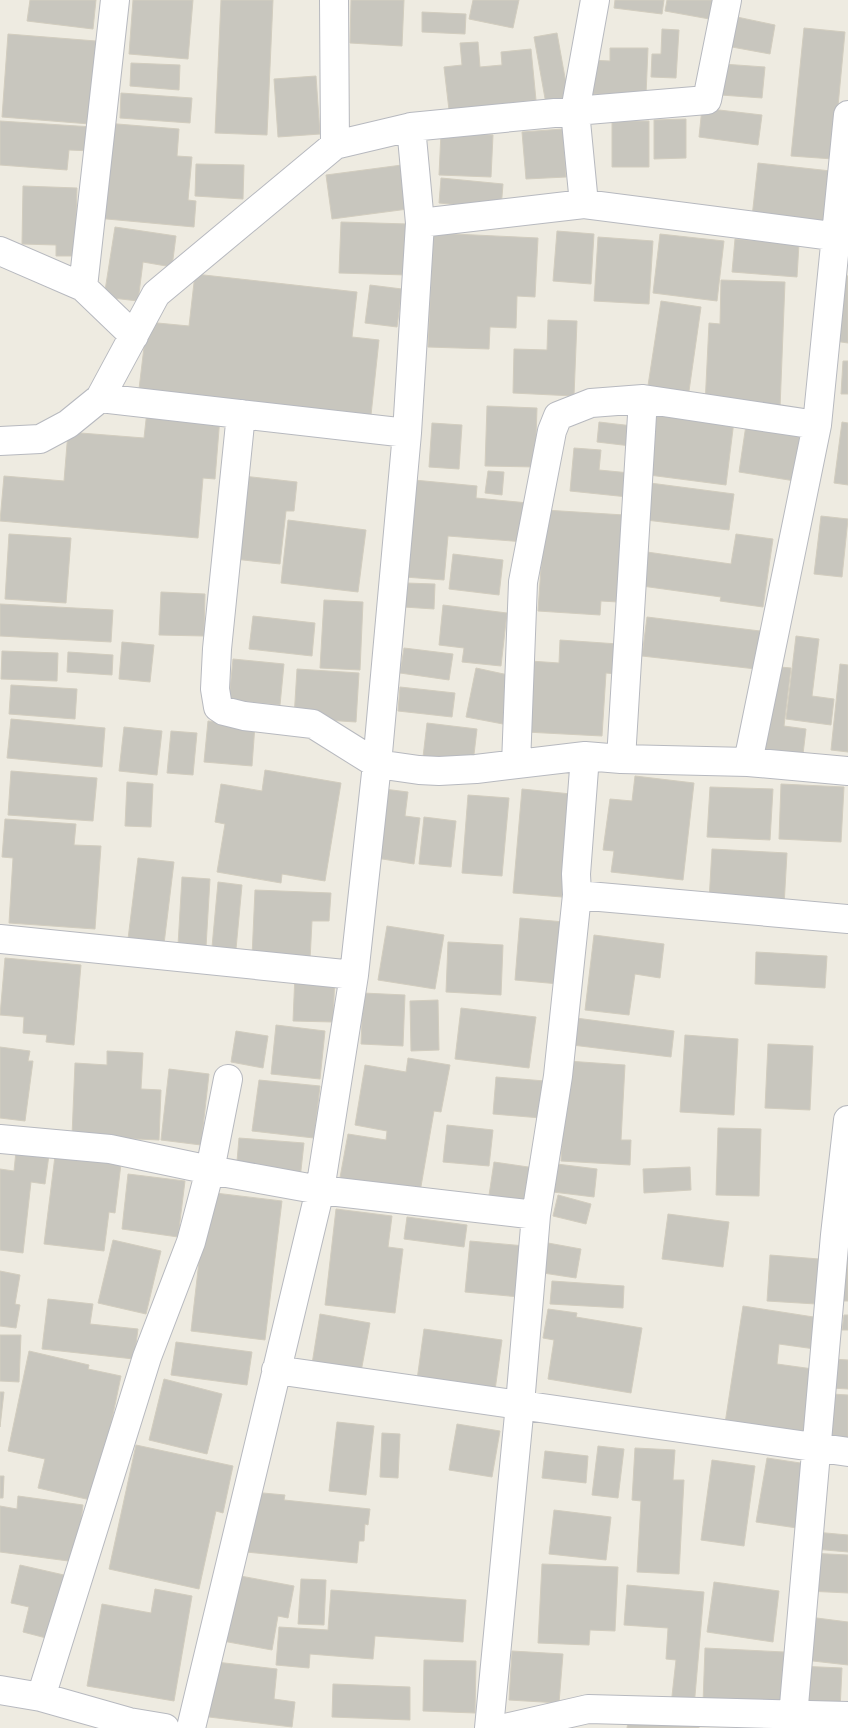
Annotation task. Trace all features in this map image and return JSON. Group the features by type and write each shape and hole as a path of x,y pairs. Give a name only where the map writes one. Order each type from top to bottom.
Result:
{"street":[{"path":"83,287 115,0"},
{"path":"334,0 335,145"},
{"path":"584,204 575,111 596,0"},
{"path":"0,441 40,439 68,424 100,398 156,294 335,145 411,127 707,100 727,0"},
{"path":"748,762 817,425 842,238 848,116"},
{"path":"191,1728 320,1190 354,975 377,764 407,432 420,223 411,127"},
{"path":"420,223 584,204 842,238"},
{"path":"0,251 83,287 134,336"},
{"path":"100,398 407,432"},
{"path":"516,764 523,582 552,431 558,416 591,403 643,399 817,425"},
{"path":"620,759 643,399"},
{"path":"241,414 217,649 215,689 218,707 224,711 244,716 313,724 377,764 419,770 476,769 585,756 620,759 748,762 848,771"},
{"path":"489,1728 536,1215 558,1076 577,895 576,874 585,756"},
{"path":"577,895 848,919"},
{"path":"0,940 354,975"},
{"path":"41,1697 147,1357 190,1242 210,1170 228,1079"},
{"path":"792,1721 835,1235 848,1120"},
{"path":"0,1139 110,1149 320,1190 536,1215"},
{"path":"276,1370 848,1452"},
{"path":"0,1690 41,1697 129,1722 165,1728"},
{"path":"505,1728 588,1708 792,1721 848,1716"}],"building":[{"path":"30,0 96,0 93,29 27,21"},
{"path":"133,0 193,0 188,59 129,54"},
{"path":"221,0 273,0 267,135 215,133"},
{"path":"351,0 404,0 402,46 350,43"},
{"path":"473,0 519,0 513,28 469,19"},
{"path":"615,0 664,0 662,14 614,8"},
{"path":"667,0 719,0 715,20 665,11"},
{"path":"422,12 466,14 465,34 422,32"},
{"path":"737,17 775,25 770,54 732,47"},
{"path":"804,28 845,32 833,159 791,156"},
{"path":"662,29 679,30 676,78 651,77 652,54 661,54"},
{"path":"557,33 569,100 546,104 534,37"},
{"path":"8,34 96,41 90,124 2,117"},
{"path":"478,42 480,67 502,65 501,52 531,49 536,100 449,110 444,67 462,65 460,43"},
{"path":"610,48 648,48 646,95 587,94 588,60 610,61"},
{"path":"131,63 180,65 179,90 130,86"},
{"path":"723,64 765,67 762,98 721,95"},
{"path":"316,76 320,134 278,137 274,79"},
{"path":"121,93 192,98 190,123 120,118"},
{"path":"702,108 762,115 758,145 699,137"},
{"path":"686,119 686,158 654,159 654,120"},
{"path":"0,121 93,127 92,151 69,150 67,170 0,165"},
{"path":"612,121 649,121 649,167 612,167"},
{"path":"105,123 179,129 177,156 192,157 188,200 196,201 194,227 96,218"},
{"path":"563,129 566,177 526,179 522,132"},
{"path":"441,133 493,135 491,177 439,175"},
{"path":"758,163 831,171 825,225 752,217"},
{"path":"196,164 244,165 243,199 195,196"},
{"path":"402,165 408,209 332,219 326,175"},
{"path":"441,178 503,184 501,209 439,203"},
{"path":"23,186 77,188 75,256 56,256 56,245 22,244"},
{"path":"341,222 408,224 407,275 339,273"},
{"path":"115,227 176,236 172,267 143,262 138,301 104,297"},
{"path":"557,231 594,234 591,284 553,281"},
{"path":"433,233 538,238 535,297 517,296 516,328 490,327 489,349 428,347"},
{"path":"660,234 724,241 717,301 653,293"},
{"path":"598,237 653,241 649,304 594,301"},
{"path":"735,239 799,244 797,277 732,272"},
{"path":"195,274 357,292 352,337 379,340 371,415 139,389 147,322 189,326"},
{"path":"841,275 848,276 848,343 834,341"},
{"path":"721,280 785,282 780,408 705,405 709,323 720,324"},
{"path":"370,285 402,289 397,327 365,323"},
{"path":"661,301 701,307 688,398 647,392"},
{"path":"548,320 577,321 574,396 513,393 514,349 547,350"},
{"path":"843,361 848,361 848,394 841,394"},
{"path":"487,406 537,408 535,467 485,466"},
{"path":"147,411 220,417 215,479 203,478 198,538 0,521 4,476 64,481 68,432 144,438"},
{"path":"657,411 734,421 726,485 649,475"},
{"path":"599,422 633,426 631,446 597,442"},
{"path":"842,422 848,423 848,485 834,483"},
{"path":"432,423 462,425 459,469 429,467"},
{"path":"746,425 802,434 795,481 739,472"},
{"path":"574,448 601,450 599,470 630,473 628,497 570,491"},
{"path":"488,471 504,472 502,495 485,493"},
{"path":"243,476 297,482 294,511 286,511 280,564 234,559"},
{"path":"414,480 477,486 476,498 528,503 525,542 448,536 444,580 405,577"},
{"path":"650,483 734,494 729,530 646,520"},
{"path":"545,510 624,515 618,602 601,601 600,615 538,611"},
{"path":"821,516 848,519 842,577 814,574"},
{"path":"288,520 366,530 358,592 281,583"},
{"path":"9,534 71,538 66,603 5,599"},
{"path":"736,534 773,539 763,607 720,601 721,597 642,586 647,552 731,564"},
{"path":"453,554 503,560 499,595 449,589"},
{"path":"406,583 435,584 434,609 404,607"},
{"path":"161,592 205,594 204,636 159,635"},
{"path":"324,600 363,602 360,670 320,668"},
{"path":"0,604 113,610 111,642 0,636"},
{"path":"443,605 507,613 501,666 462,662 464,648 439,645"},
{"path":"253,616 315,623 312,656 249,649"},
{"path":"647,617 760,631 756,669 642,656"},
{"path":"796,636 819,639 812,696 834,699 831,725 786,719"},
{"path":"560,640 618,644 616,674 606,673 602,736 526,732 530,661 559,663"},
{"path":"122,642 154,645 150,682 119,679"},
{"path":"404,648 453,654 449,680 400,673"},
{"path":"2,651 58,653 57,681 1,679"},
{"path":"68,652 113,655 112,675 67,672"},
{"path":"233,659 284,664 280,705 229,700"},
{"path":"840,664 848,665 848,752 831,750"},
{"path":"769,666 791,668 784,726 806,729 803,754 759,749"},
{"path":"476,668 513,676 503,724 466,717"},
{"path":"297,669 359,673 356,722 294,718"},
{"path":"11,685 77,689 75,719 9,714"},
{"path":"400,687 455,693 452,717 398,711"},
{"path":"11,719 105,728 102,767 7,758"},
{"path":"208,721 255,725 252,766 204,762"},
{"path":"427,723 477,729 473,763 423,757"},
{"path":"124,727 162,731 157,775 119,771"},
{"path":"171,731 197,733 193,775 167,773"},
{"path":"265,770 341,783 325,881 282,874 281,883 217,872 225,824 215,822 221,784 262,791"},
{"path":"11,771 97,778 93,821 8,815"},
{"path":"635,776 694,783 683,880 611,872 614,851 603,850 610,799 632,801"},
{"path":"127,782 153,784 151,827 125,826"},
{"path":"781,784 844,787 841,842 779,839"},
{"path":"710,787 773,789 770,840 707,837"},
{"path":"384,789 408,792 405,816 420,818 414,864 376,858"},
{"path":"522,789 571,794 562,897 513,893"},
{"path":"468,795 509,798 502,876 462,873"},
{"path":"424,817 456,821 451,867 419,864"},
{"path":"5,819 76,824 74,845 101,846 95,929 9,923 13,858 2,857"},
{"path":"712,849 787,853 784,906 709,901"},
{"path":"138,858 174,862 164,944 128,939"},
{"path":"182,877 210,879 206,947 178,945"},
{"path":"218,882 242,885 236,949 212,947"},
{"path":"255,890 331,893 329,921 312,921 310,960 252,957"},
{"path":"520,918 564,922 559,984 515,980"},
{"path":"387,926 444,935 435,989 378,980"},
{"path":"594,935 664,944 660,978 635,974 629,1015 585,1010"},
{"path":"448,942 503,945 501,995 446,992"},
{"path":"756,952 827,956 825,988 755,984"},
{"path":"5,958 81,965 74,1045 46,1042 47,1035 23,1033 24,1017 0,1015"},
{"path":"295,974 335,975 333,1022 293,1021"},
{"path":"363,993 405,995 403,1046 361,1044"},
{"path":"438,1000 439,1050 411,1051 410,1001"},
{"path":"461,1008 536,1017 529,1068 455,1059"},
{"path":"576,1018 674,1031 671,1057 572,1045"},
{"path":"276,1025 325,1031 320,1079 271,1074"},
{"path":"236,1031 268,1036 263,1068 231,1062"},
{"path":"685,1035 738,1039 734,1115 680,1112"},
{"path":"768,1044 813,1046 810,1110 765,1108"},
{"path":"0,1047 30,1051 28,1061 33,1061 25,1121 0,1118"},
{"path":"107,1051 143,1053 141,1089 161,1090 159,1140 72,1136 75,1063 107,1065"},
{"path":"408,1058 450,1065 441,1112 434,1111 419,1198 339,1183 348,1134 386,1140 387,1131 355,1125 365,1065 406,1072"},
{"path":"567,1061 625,1065 621,1140 631,1140 630,1165 561,1161"},
{"path":"169,1069 209,1074 201,1145 161,1140"},
{"path":"496,1077 545,1081 541,1118 493,1114"},
{"path":"259,1080 320,1086 314,1138 252,1131"},
{"path":"447,1125 493,1130 489,1166 443,1162"},
{"path":"718,1128 761,1129 759,1196 716,1195"},
{"path":"239,1138 304,1143 300,1179 236,1173"},
{"path":"16,1151 49,1155 45,1184 31,1182 23,1253 0,1250 0,1169 14,1171"},
{"path":"55,1156 121,1164 115,1213 109,1212 104,1251 44,1244"},
{"path":"494,1162 535,1168 530,1208 488,1202"},
{"path":"557,1164 597,1169 594,1197 553,1192"},
{"path":"690,1167 691,1190 644,1193 643,1169"},
{"path":"128,1174 185,1181 178,1237 122,1229"},
{"path":"207,1192 282,1201 265,1340 191,1331"},
{"path":"558,1195 591,1204 586,1224 553,1216"},
{"path":"336,1209 392,1216 388,1247 403,1249 395,1313 325,1305"},
{"path":"668,1214 729,1222 723,1267 662,1259"},
{"path":"407,1217 467,1225 464,1247 404,1239"},
{"path":"113,1240 161,1251 146,1314 98,1303"},
{"path":"470,1241 525,1246 520,1297 465,1292"},
{"path":"548,1243 581,1249 576,1278 543,1273"},
{"path":"846,1245 848,1245 848,1301 842,1301"},
{"path":"770,1255 819,1259 816,1304 767,1301"},
{"path":"0,1271 20,1275 15,1304 20,1305 16,1328 0,1326"},
{"path":"552,1281 624,1286 623,1308 550,1304"},
{"path":"48,1299 93,1304 90,1324 138,1329 134,1359 42,1349"},
{"path":"743,1306 820,1318 815,1349 779,1344 777,1364 813,1369 802,1442 724,1430"},
{"path":"548,1309 577,1313 576,1317 642,1328 631,1393 548,1379 554,1340 543,1338"},
{"path":"320,1314 370,1323 361,1372 312,1364"},
{"path":"844,1315 848,1315 848,1330 842,1330"},
{"path":"424,1329 502,1340 495,1390 417,1380"},
{"path":"0,1335 21,1335 19,1382 0,1381"},
{"path":"176,1342 252,1352 247,1385 171,1375"},
{"path":"29,1351 89,1365 88,1369 121,1376 95,1501 38,1488 45,1459 8,1451"},
{"path":"833,1359 848,1360 848,1389 831,1388"},
{"path":"164,1379 222,1394 207,1454 149,1440"},
{"path":"0,1392 4,1392 0,1427"},
{"path":"832,1394 848,1395 848,1450 829,1449"},
{"path":"337,1422 374,1426 366,1495 329,1491"},
{"path":"457,1424 500,1431 492,1477 449,1470"},
{"path":"382,1433 400,1434 398,1478 380,1477"},
{"path":"136,1445 233,1466 223,1513 216,1511 199,1589 109,1569"},
{"path":"598,1446 624,1449 618,1498 592,1495"},
{"path":"635,1448 675,1450 673,1480 684,1480 679,1574 637,1572 641,1501 632,1500"},
{"path":"545,1451 588,1456 586,1483 542,1478"},
{"path":"767,1458 807,1464 797,1528 756,1522"},
{"path":"712,1460 755,1466 744,1546 701,1540"},
{"path":"0,1476 4,1476 3,1498 0,1498"},
{"path":"252,1492 285,1495 284,1500 370,1509 368,1525 365,1524 364,1541 359,1541 357,1563 246,1552"},
{"path":"18,1496 83,1505 76,1562 0,1552 0,1506 17,1509"},
{"path":"554,1510 611,1517 606,1560 549,1554"},
{"path":"815,1532 848,1535 848,1552 814,1549"},
{"path":"809,1553 848,1555 848,1593 807,1591"},
{"path":"542,1564 618,1567 615,1631 590,1630 589,1645 538,1643"},
{"path":"20,1565 64,1575 50,1639 23,1632 29,1607 11,1603"},
{"path":"230,1574 294,1586 288,1618 278,1616 272,1650 217,1640"},
{"path":"301,1579 326,1580 324,1625 298,1624"},
{"path":"714,1582 779,1591 773,1642 707,1632"},
{"path":"627,1585 704,1592 694,1707 671,1705 676,1660 666,1659 668,1628 624,1625"},
{"path":"155,1589 192,1596 174,1701 87,1686 102,1604 151,1613"},
{"path":"331,1590 466,1600 463,1642 375,1636 373,1659 310,1654 309,1668 276,1665 279,1627 328,1630"},
{"path":"809,1617 848,1622 848,1665 804,1660"},
{"path":"705,1648 784,1652 781,1707 703,1703"},
{"path":"512,1651 563,1654 559,1703 509,1700"},
{"path":"424,1660 476,1661 475,1713 423,1711"},
{"path":"216,1662 277,1669 274,1699 295,1702 292,1727 209,1717"},
{"path":"798,1666 842,1668 840,1710 796,1707"},
{"path":"333,1684 410,1687 410,1720 332,1717"},
{"path":"628,1722 699,1725 699,1728 627,1728"}]}
